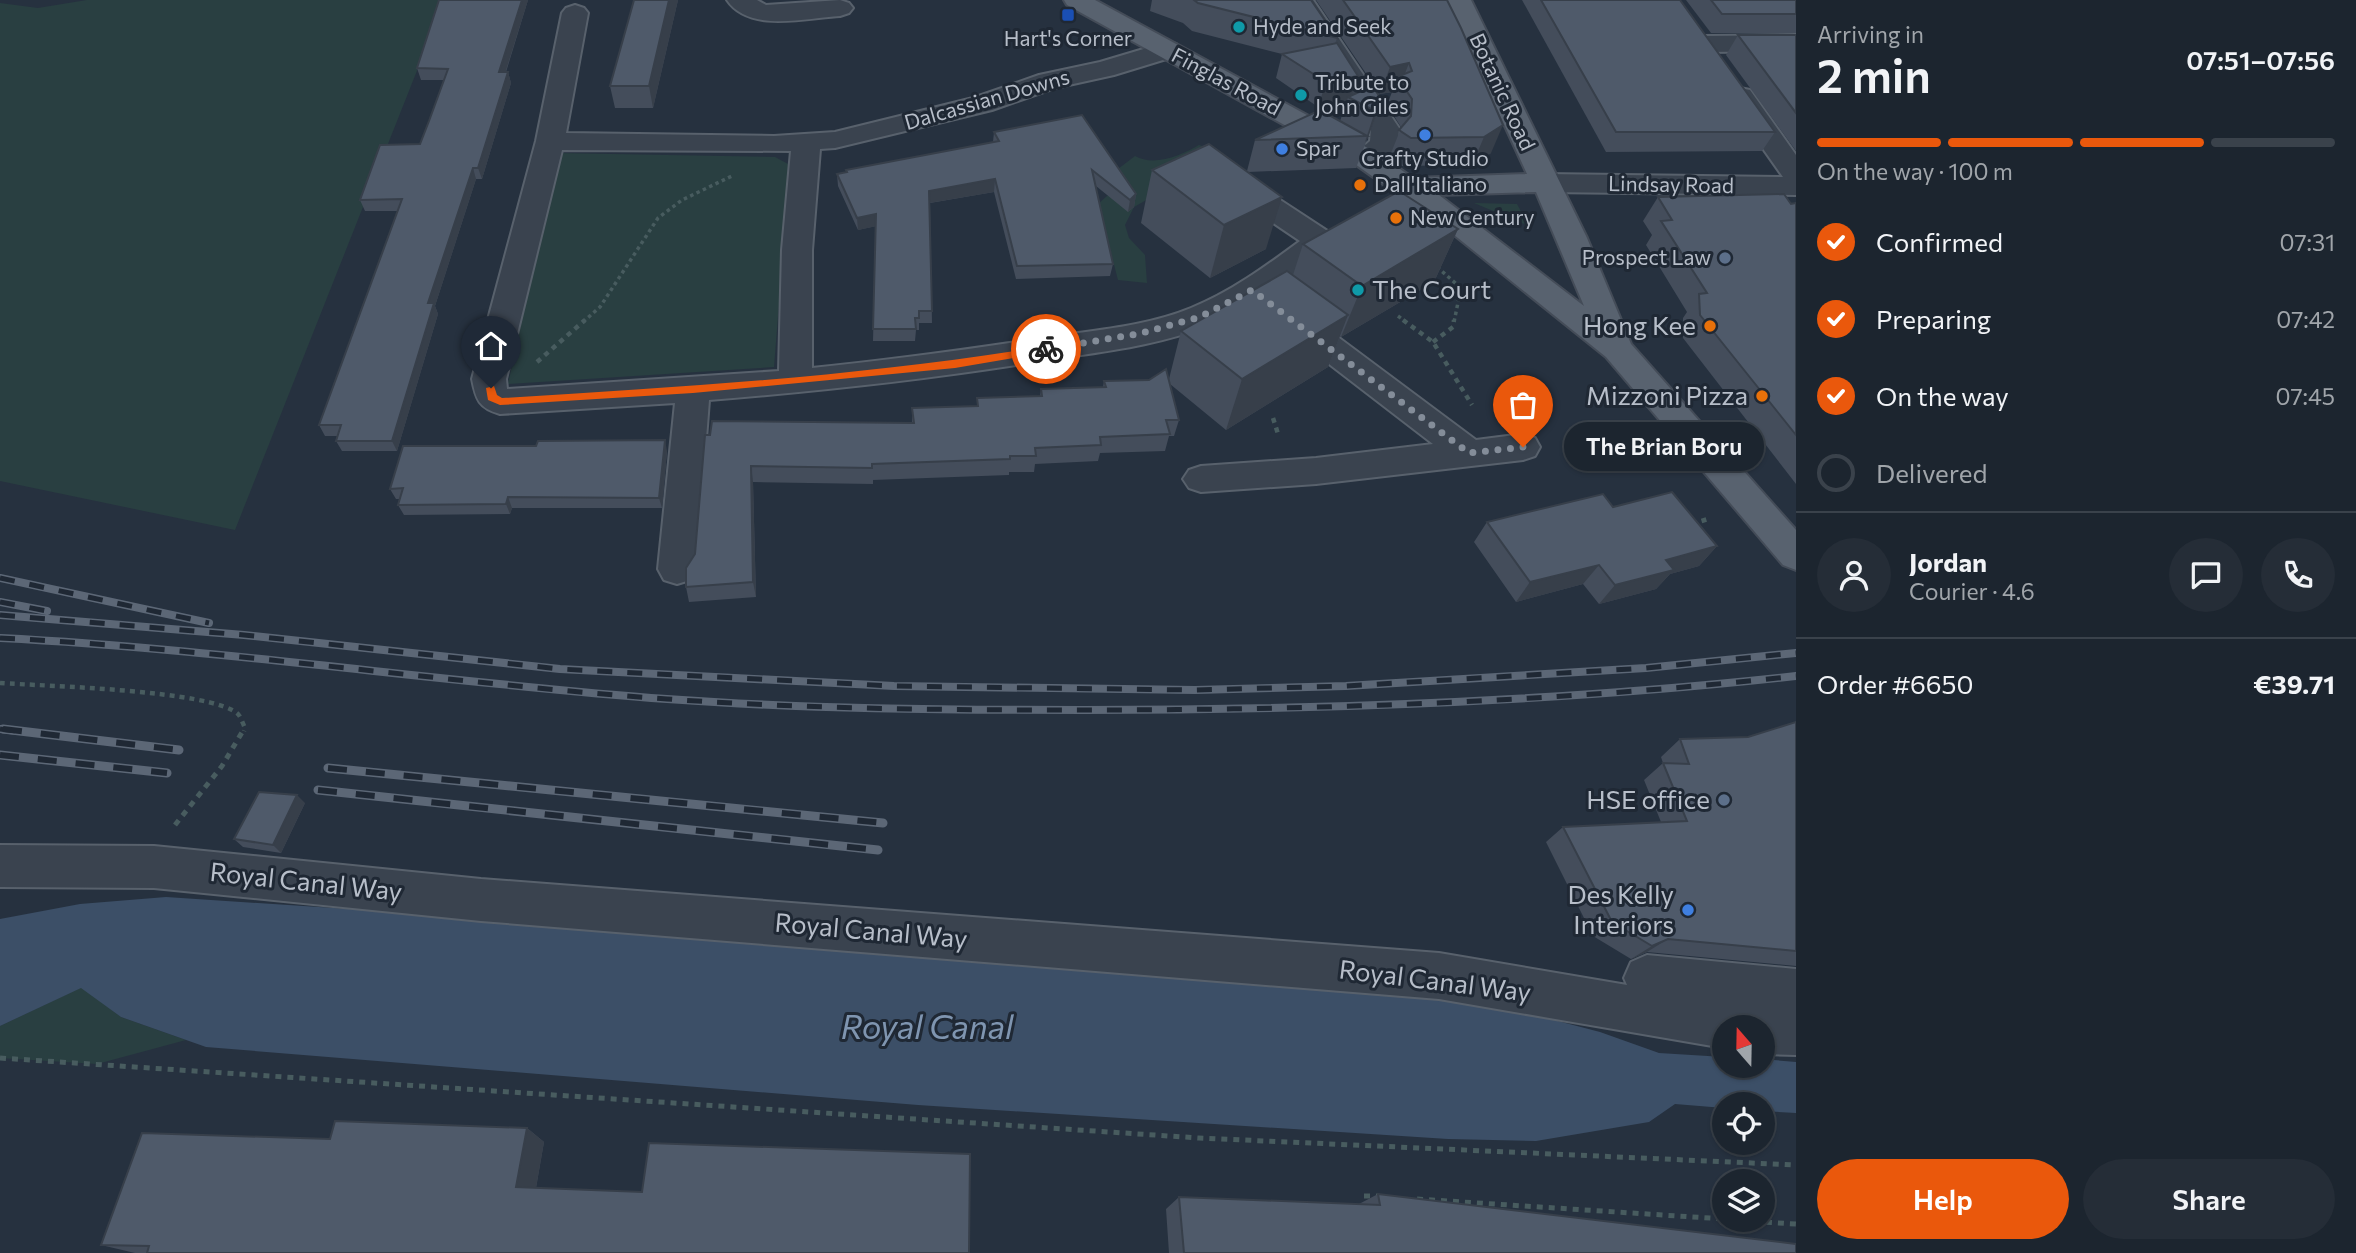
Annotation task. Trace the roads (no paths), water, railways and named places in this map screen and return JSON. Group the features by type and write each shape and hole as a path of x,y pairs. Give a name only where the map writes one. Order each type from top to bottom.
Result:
{"main road":[{"name":"Finglas Road","path":"1076,0 1364,158 1410,187 1617,349"},
{"name":"Botanic Road","path":"1460,0 1572,238 1617,349"},
{"path":"1410,187 1545,183"},
{"path":"1617,349 1796,555"}],"street":[{"path":"739,0 762,13 839,8"},
{"path":"1301,0 1385,128 1384,144 1364,158"},
{"path":"575,13 550,141 489,379 492,397 500,402 693,390 955,365 1138,334 1200,317 1252,290 1321,241 1258,199"},
{"path":"1687,22 1796,174"},
{"path":"1703,44 1796,43"},
{"name":"Dalcassian Downs","path":"550,141 806,143 869,133 982,104 1048,81 1105,69 1167,50"},
{"path":"795,380 797,250 806,143"},
{"name":"Lindsay Road","path":"1545,183 1796,186"},
{"path":"1201,479 1316,471 1496,450 1252,290"},
{"path":"677,569 693,390"},
{"name":"Royal Canal Way","path":"0,866 154,867 481,900 1439,976 1712,1023"},
{"path":"1647,978 1796,992"},
{"path":"1775,1030 1796,1031"}],"water":[{"name":"Royal Canal","path":"166,897 410,913 1477,1000 1600,1032 1659,1053 1712,1056 1712,1078 1775,1078 1775,1060 1796,1062 1796,1113 1775,1112 1775,1092 1712,1092 1712,1107 1675,1104 1649,1122 1536,1141 1448,1139 918,1105 206,1047 121,1017 81,988 0,1026 0,919 80,904"}],"railway":[{"path":"0,578 209,623"},
{"path":"0,602 47,611"},
{"path":"0,615 244,635 560,669 894,686 1195,690 1346,686 1646,668 1796,653"},
{"path":"0,638 167,650 667,699 875,708 1172,710 1440,703 1618,692 1796,676"},
{"path":"0,729 18,731"},
{"path":"3,729 179,750"},
{"path":"0,755 167,773"},
{"path":"328,768 883,823"},
{"path":"318,790 878,850"}],"place":[{"name":"Hart's Corner","path":"1068,15"},
{"name":"Hyde and Seek","path":"1239,27"},
{"name":"Tribute to John Giles","path":"1301,95"},
{"name":"Crafty Studio","path":"1425,135"},
{"name":"Spar","path":"1282,149"},
{"name":"Dall'Italiano","path":"1360,185"},
{"name":"New Century","path":"1396,218"},
{"name":"Prospect Law","path":"1725,258"},
{"name":"The Court","path":"1358,290"},
{"name":"Hong Kee","path":"1710,326"},
{"name":"Mizzoni Pizza","path":"1762,396"},
{"name":"The Brian Boru","path":"1523,447"},
{"name":"HSE office","path":"1724,800"},
{"name":"Des Kelly Interiors","path":"1688,910"}]}
